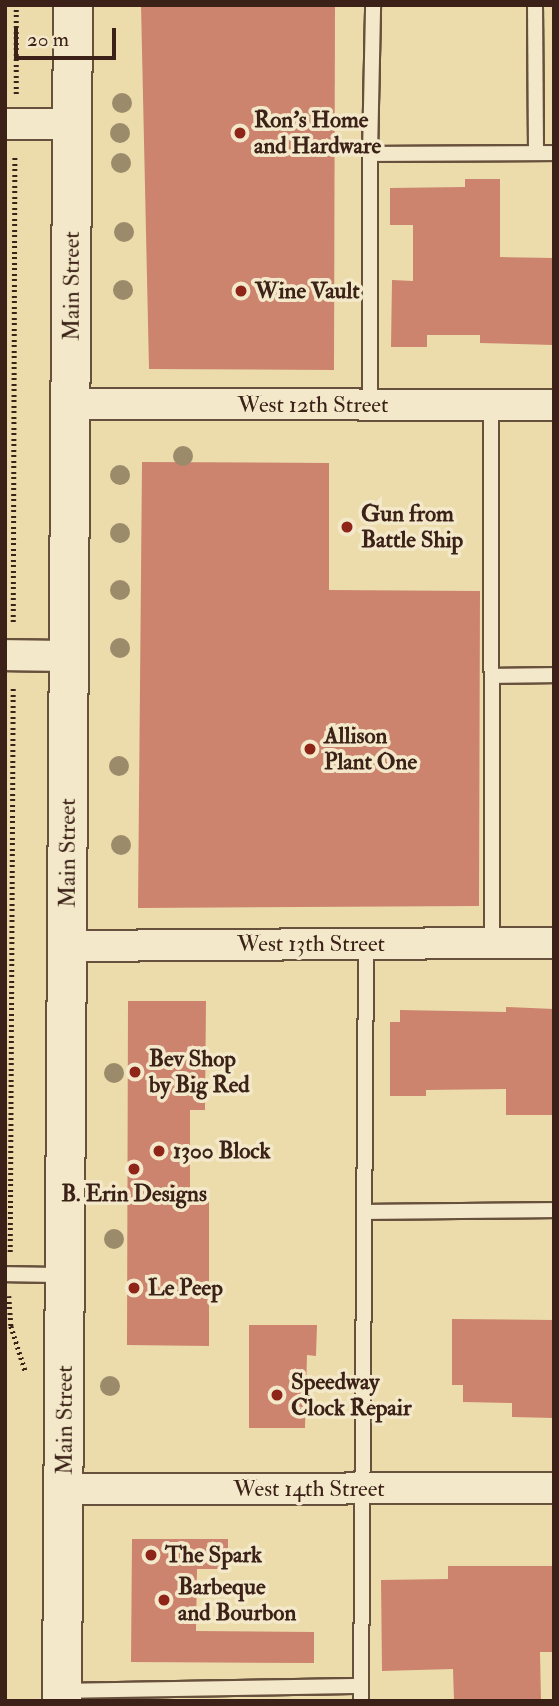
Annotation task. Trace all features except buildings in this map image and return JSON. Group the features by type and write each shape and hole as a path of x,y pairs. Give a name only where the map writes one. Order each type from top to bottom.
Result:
{"street":[{"name":"Main Street","path":"62,1696 74,5"},
{"path":"10,124 73,124"},
{"name":"West 12th Street","path":"71,404 554,405"},
{"path":"9,655 68,656"},
{"name":"West 13th Street","path":"68,946 554,943"},
{"name":"West 14th Street","path":"65,1489 554,1489"}],"lane":[{"path":"370,404 373,5"},
{"path":"535,5 536,153"},
{"path":"370,154 554,153"},
{"path":"491,405 492,944"},
{"path":"493,676 554,676"},
{"path":"62,1696 361,1693 367,1212 366,944"},
{"path":"367,1212 554,1210"},
{"path":"8,1274 66,1275"}],"path":[{"path":"16,5 10,124 8,1274 12,1326 27,1377"}],"place":[{"name":"Ron's Home and Hardware","path":"240,133"},
{"name":"Wine Vault","path":"241,291"},
{"name":"Gun from Battle Ship","path":"347,527"},
{"name":"Allison Plant One","path":"310,749"},
{"name":"Bev Shop by Big Red","path":"135,1072"},
{"name":"1300 Block","path":"159,1151"},
{"name":"B. Erin Designs","path":"134,1169"},
{"name":"Le Peep","path":"134,1288"},
{"name":"Speedway Clock Repair","path":"277,1395"},
{"name":"The Spark","path":"151,1555"},
{"name":"Barbeque and Bourbon","path":"164,1600"}]}
